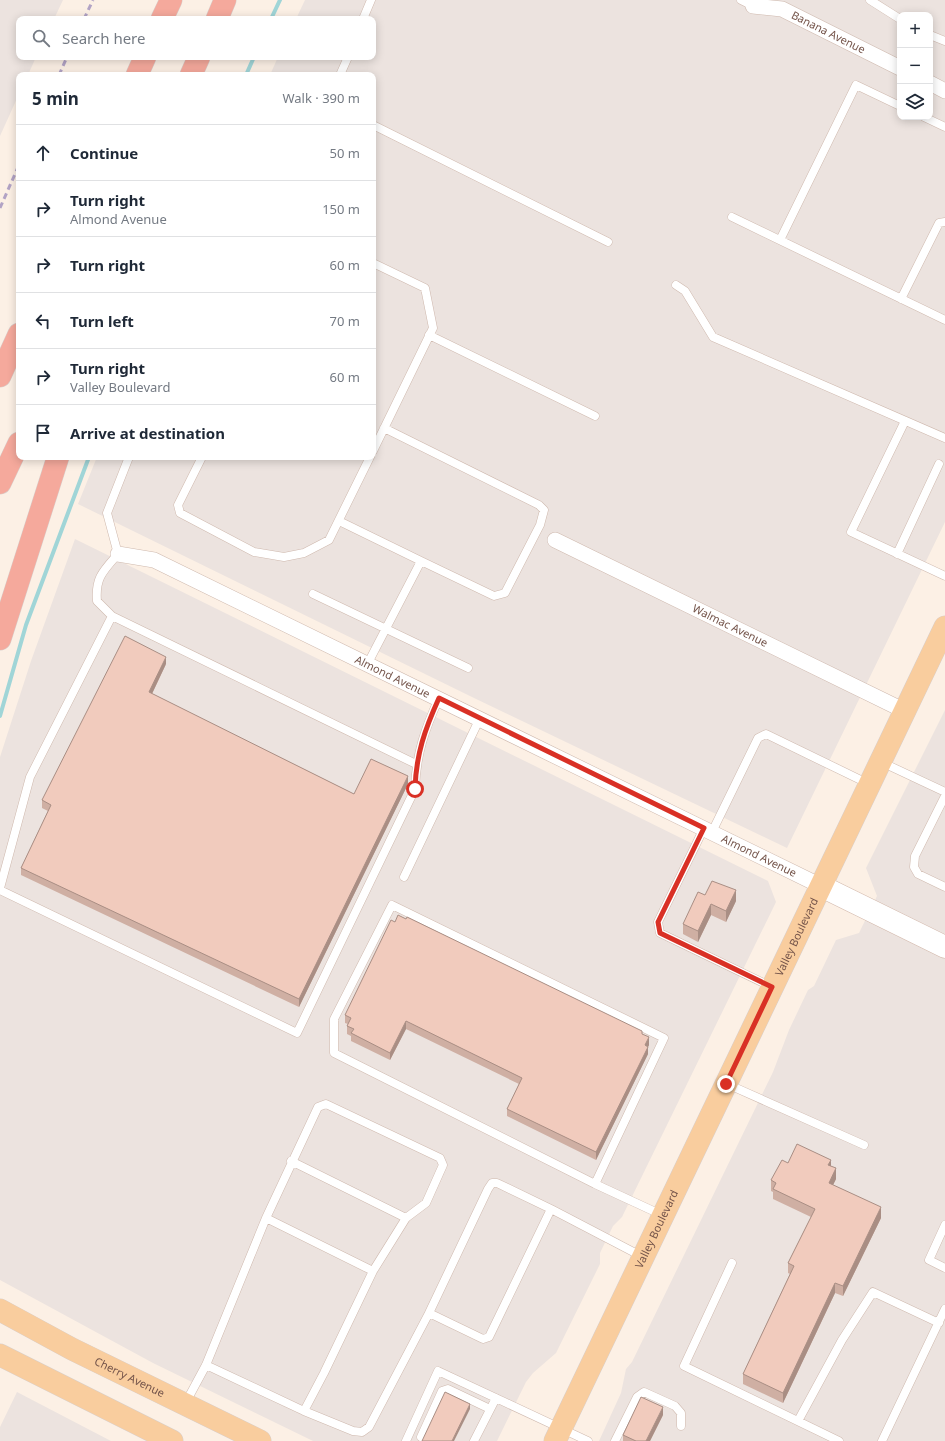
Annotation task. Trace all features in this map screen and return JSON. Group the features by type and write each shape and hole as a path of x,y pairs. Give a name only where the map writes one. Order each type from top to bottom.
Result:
{"highway":[{"path":"163,16 171,0"},
{"path":"218,16 225,0"},
{"path":"138,72 144,60"},
{"path":"192,72 198,60"},
{"path":"0,375 16,340"},
{"path":"0,483 16,449"},
{"path":"0,639 57,460"}],"main road":[{"name":"Valley Boulevard","path":"558,1434 905,711 937,652 945,627"},
{"name":"Cherry Avenue","path":"0,1310 72,1349 260,1441"},
{"path":"0,1355 172,1441"}],"street":[{"name":"Banana Avenue","path":"747,3 782,10 897,67"},
{"path":"932,84 945,91"},
{"name":"Walmac Avenue","path":"556,540 905,711"},
{"name":"Almond Avenue","path":"118,554 154,560 368,663 945,947"}],"lane":[{"path":"364,16 371,0"},
{"path":"870,0 897,17"},
{"path":"933,36 945,41"},
{"path":"341,72 347,60"},
{"path":"780,240 856,85 897,105"},
{"path":"930,120 945,127"},
{"path":"376,126 608,242"},
{"path":"732,217 945,320"},
{"path":"900,299 939,223 945,222"},
{"path":"376,264 425,288 433,328 376,445"},
{"path":"676,285 685,291 713,337 945,438"},
{"path":"429,335 595,416"},
{"path":"905,421 851,532 945,576"},
{"path":"339,521 494,596 505,594 540,525 544,510 539,505 384,428"},
{"path":"128,460 107,513 118,554 100,575 96,590 97,601 112,616 416,764"},
{"path":"200,460 178,505 180,513 254,552 284,557 304,553 329,540 369,460"},
{"path":"897,554 939,464"},
{"path":"368,663 421,561"},
{"path":"313,594 468,668"},
{"path":"112,616 30,777 0,889 297,1033 415,789 416,764 429,721 439,698"},
{"path":"404,877 480,718"},
{"path":"772,987 660,933 658,922 758,738 766,734 870,785"},
{"path":"881,762 945,792"},
{"path":"945,796 915,856 914,868 918,874 945,887"},
{"path":"595,1184 664,1038 392,905 334,1019 334,1053 595,1184 663,1216"},
{"path":"726,1084 864,1146"},
{"path":"185,1404 206,1365 291,1161 318,1107 326,1104 440,1158 443,1165 426,1203 406,1218 373,1271 304,1411"},
{"path":"291,1161 406,1218"},
{"path":"206,1365 304,1411 353,1431 362,1432 369,1427 429,1313 492,1183 497,1183 551,1208 643,1257"},
{"path":"429,1313 484,1339 489,1337 551,1208"},
{"path":"266,1218 373,1271"},
{"path":"945,1226 929,1260 945,1268"},
{"path":"732,1263 684,1366 839,1441"},
{"path":"798,1421 842,1340 873,1292 938,1323"},
{"path":"882,1441 945,1309"},
{"path":"406,1441 438,1371 496,1398 558,1434 588,1441"},
{"path":"421,1437 442,1391 448,1389 490,1409"},
{"path":"615,1441 636,1397 644,1392 675,1406 681,1413 681,1426"},
{"path":"474,1441 496,1398"},
{"path":"410,1431 429,1441"}],"shaded area":[{"path":"0,0 63,0 55,16 16,16 16,60 35,60 29,72 16,72 16,101 0,136"},
{"path":"305,0 945,0 945,522 787,848 474,698 78,504 96,460 376,460 376,72 271,72 277,60 376,60 376,16 297,16"},
{"path":"75,539 768,881 776,902 622,1217 613,1226 600,1253 600,1264 556,1353 533,1373 526,1382 497,1441 313,1441 153,1363 0,1280 0,757 31,661"},
{"path":"945,710 945,1441 599,1441 621,1393 626,1369 632,1362 773,1072 789,1030 808,990 814,986 836,940 859,933 877,896 866,868"},
{"path":"17,1392 111,1441 0,1441 0,1427"}],"building":[{"path":"125,636 166,657 149,692 354,794 371,759 408,776 299,999 21,868 51,805 42,800"},
{"path":"712,881 736,890 726,911 711,904 698,931 683,924 698,892 705,895"},
{"path":"398,915 406,919 407,917 642,1031 642,1034 649,1037 645,1045 648,1047 596,1152 507,1109 522,1078 406,1021 390,1053 351,1033 354,1029 347,1026 351,1018 345,1015 391,920 395,922"},
{"path":"797,1144 831,1160 828,1165 836,1168 829,1183 881,1207 843,1286 835,1283 783,1393 743,1374 794,1266 788,1263 815,1209 773,1189 776,1183 771,1180 782,1160 788,1163"},
{"path":"445,1392 470,1404 452,1441 422,1441"},
{"path":"641,1397 663,1407 646,1441 636,1441 623,1435"}],"waterway":[{"path":"272,16 280,0"},
{"path":"247,72 253,60"},
{"path":"0,716 26,625 88,460"}],"railway":[{"path":"85,16 93,0"},
{"path":"60,72 66,60"},
{"path":"0,208 16,172"}],"route":[{"path":"415,789 416,764 429,721 439,698 704,828 658,922 660,933 772,987 726,1084"}]}
